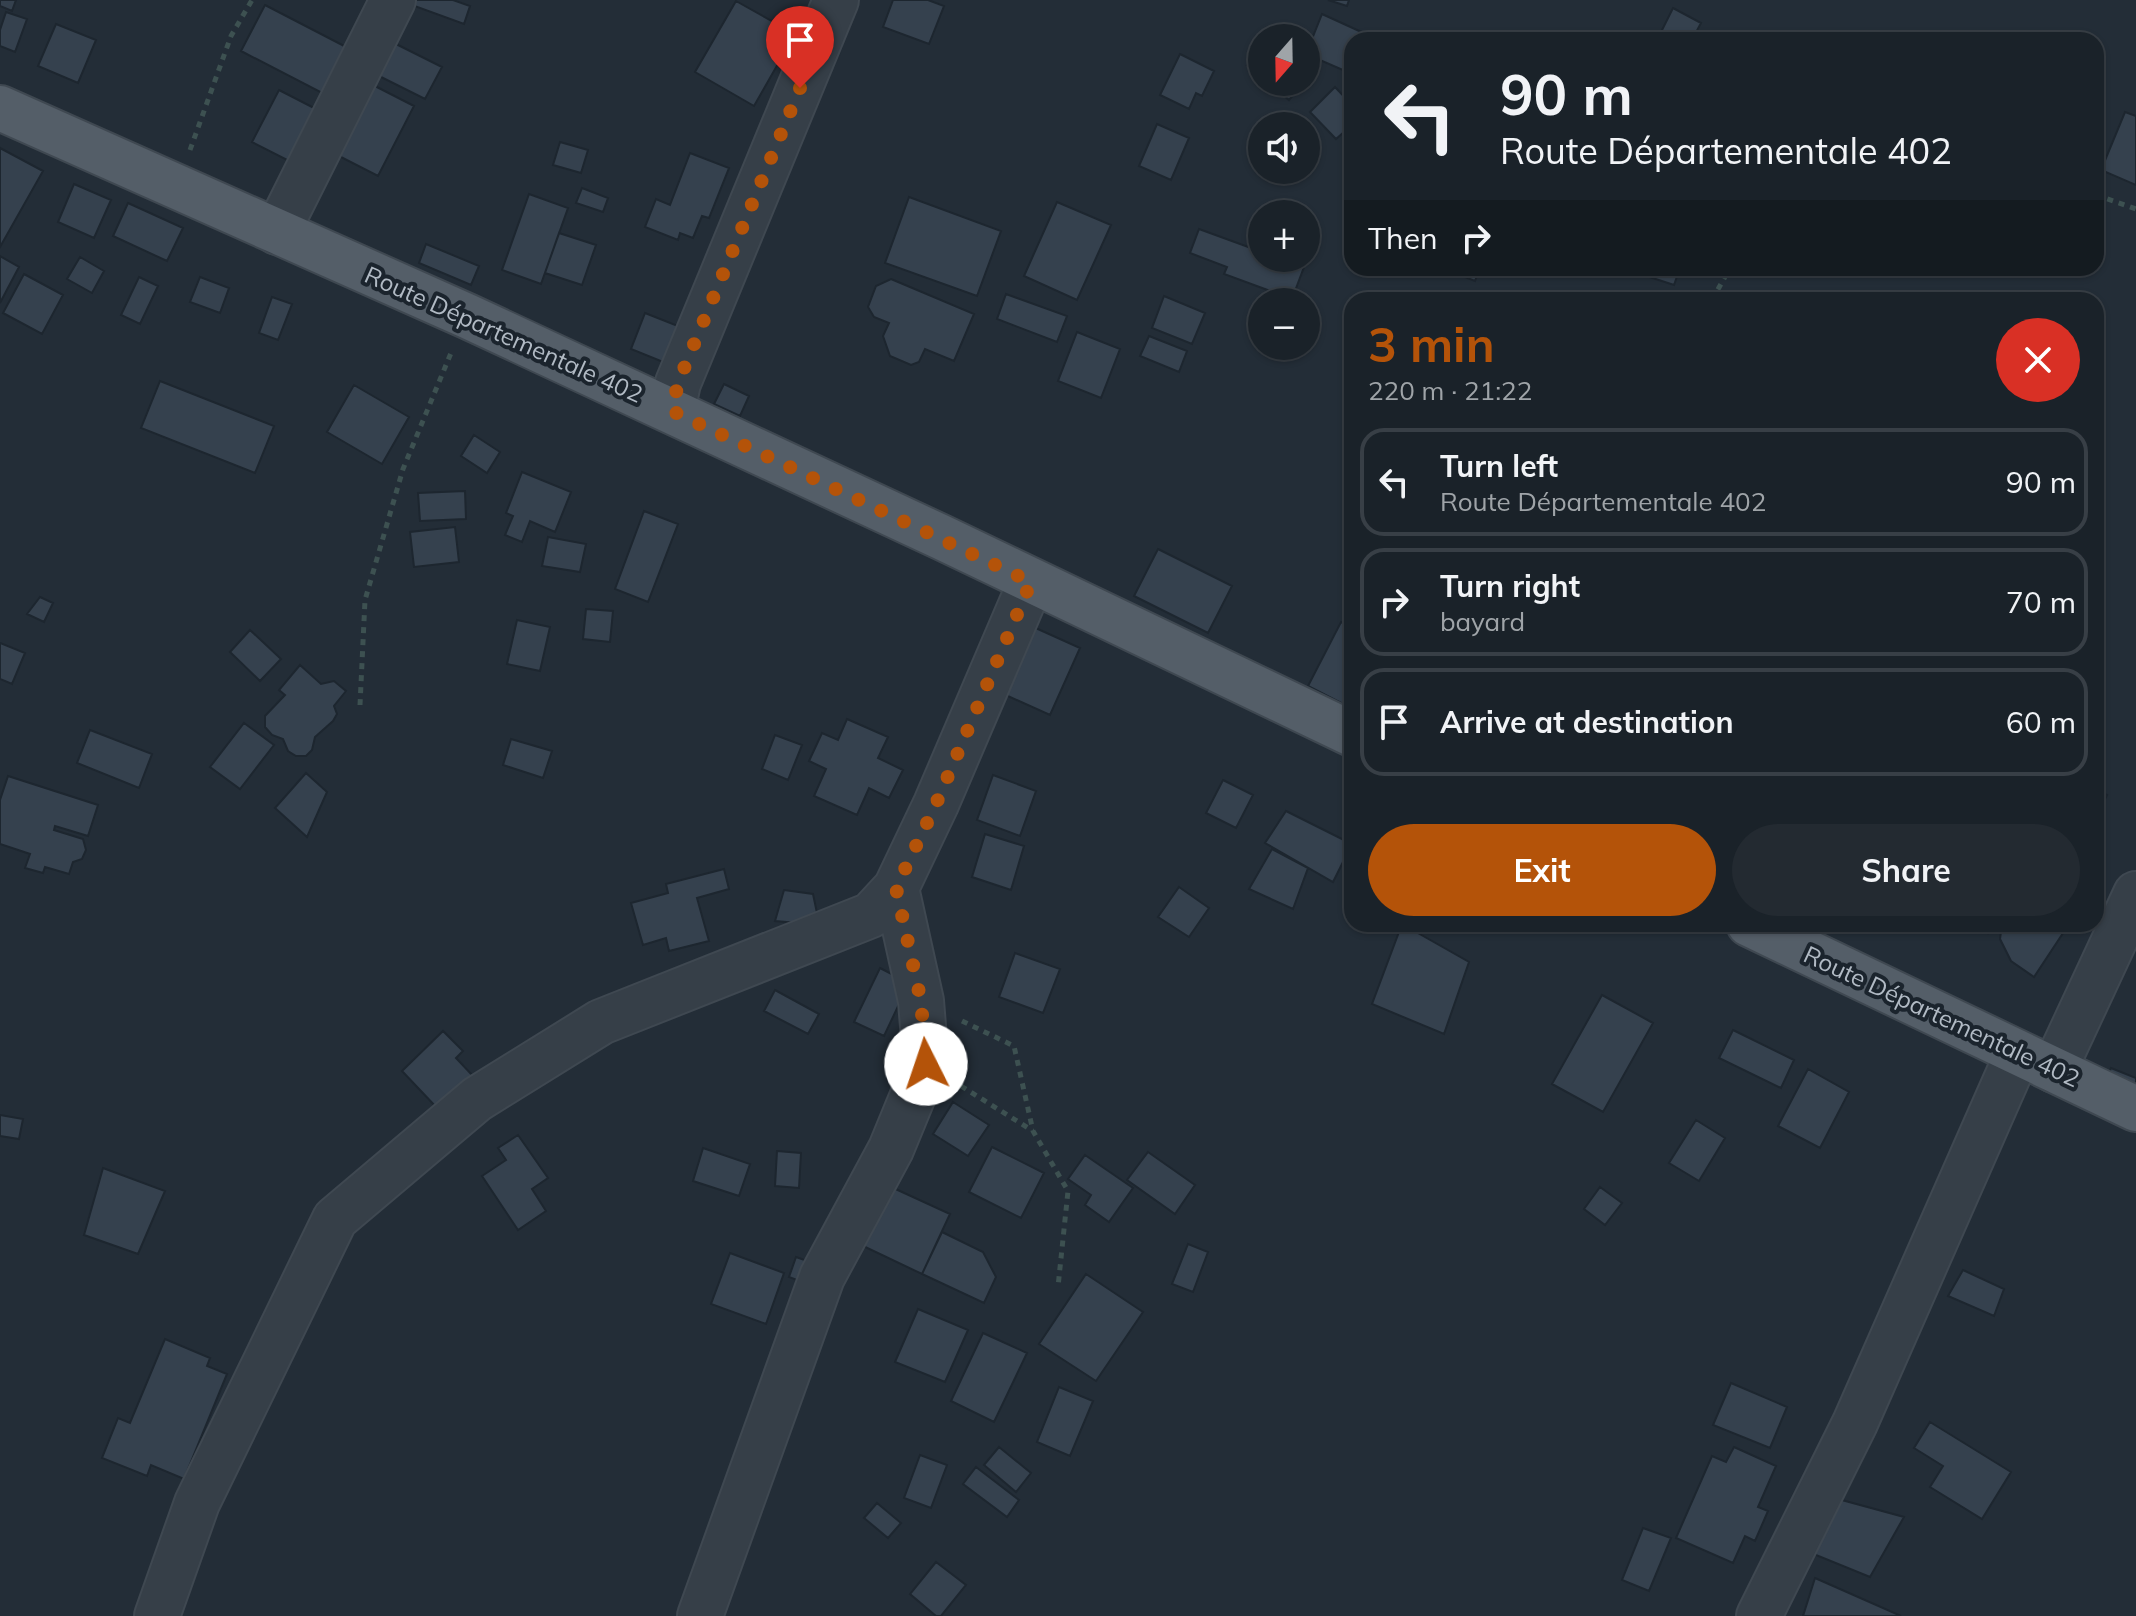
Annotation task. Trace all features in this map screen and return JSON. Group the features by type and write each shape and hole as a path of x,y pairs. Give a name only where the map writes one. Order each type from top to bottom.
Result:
{"main road":[{"name":"Route Départementale 402","path":"0,108 467,316 1344,730"},
{"name":"Route Départementale 402","path":"1766,932 2136,1109"}],"street":[{"path":"277,232 393,0"},
{"path":"672,411 678,383 836,0"},
{"path":"157,1616 197,1503 335,1219 477,1099 601,1022 871,915 896,888 936,804 1031,582"},
{"path":"700,1616 822,1277 891,1149 926,1064 921,1001 896,888"},
{"path":"1759,1616 2036,1061 2136,894"}],"path":[{"path":"177,188 231,36 252,0"},
{"path":"2104,198 2136,209"},
{"path":"360,705 365,600 403,469 467,316"},
{"path":"921,1001 1014,1046 1033,1131 1068,1191 1058,1287"},
{"path":"926,1064 1033,1131"}],"building":[{"path":"0,0 16,0 12,11 0,6"},
{"path":"411,0 453,0 470,6 464,24 409,4"},
{"path":"893,0 928,0 944,6 929,44 883,27"},
{"path":"1328,0 1349,0 1347,6"},
{"path":"736,1 795,34 754,106 695,72"},
{"path":"265,5 350,49 326,95 241,51"},
{"path":"1673,8 1701,23 1696,32 1661,32"},
{"path":"6,12 27,19 15,52 0,46 0,30"},
{"path":"1322,14 1361,32 1344,32 1344,71 1320,60 1318,24"},
{"path":"56,24 96,40 78,83 38,66"},
{"path":"392,42 442,67 425,99 375,74"},
{"path":"1180,54 1214,71 1202,96 1196,93 1189,109 1160,95"},
{"path":"371,84 414,106 378,176 335,154"},
{"path":"1335,87 1344,97 1344,132 1336,139 1320,122 1320,112 1310,112"},
{"path":"279,90 316,109 289,161 252,142"},
{"path":"2125,112 2136,116 2136,185 2104,171 2104,163"},
{"path":"1157,124 1189,138 1171,180 1139,166"},
{"path":"560,142 588,150 581,173 553,165"},
{"path":"0,148 43,171 0,247"},
{"path":"690,153 729,168 709,218 702,216 693,238 680,233 678,240 645,227 656,199 670,205"},
{"path":"74,184 111,200 94,238 58,222"},
{"path":"582,188 608,198 603,212 576,203"},
{"path":"529,194 568,208 541,284 502,270"},
{"path":"909,197 1001,231 977,296 885,263"},
{"path":"1057,202 1111,225 1077,300 1024,276"},
{"path":"128,203 183,228 167,261 113,236"},
{"path":"1199,229 1248,247 1248,272 1302,272 1296,288 1262,288 1224,274 1227,267 1190,253"},
{"path":"559,233 596,245 582,285 545,273"},
{"path":"426,244 479,266 471,285 419,263"},
{"path":"0,256 19,267 0,303"},
{"path":"80,257 104,271 92,293 67,279"},
{"path":"24,274 63,295 42,334 3,313"},
{"path":"1646,276 1677,276 1674,285"},
{"path":"139,277 158,286 140,324 121,315"},
{"path":"200,277 229,288 220,313 190,302"},
{"path":"891,279 974,314 954,361 925,349 919,362 911,365 890,356 883,336 889,323 874,317 868,307 876,286"},
{"path":"1006,294 1067,316 1057,342 997,319"},
{"path":"1164,296 1205,313 1192,344 1152,328"},
{"path":"272,297 292,304 278,340 259,333"},
{"path":"645,313 683,328 668,364 631,349"},
{"path":"1077,332 1120,349 1101,398 1058,381"},
{"path":"1149,336 1187,351 1179,372 1140,356"},
{"path":"160,381 274,426 255,473 141,428"},
{"path":"724,384 749,396 740,416 714,404"},
{"path":"354,385 409,417 382,464 327,432"},
{"path":"474,435 500,452 487,473 461,456"},
{"path":"522,472 571,492 555,532 530,521 522,542 505,535 513,516 506,513"},
{"path":"465,491 466,519 420,521 418,493"},
{"path":"644,511 678,524 648,602 615,589"},
{"path":"455,527 459,562 414,567 410,532"},
{"path":"548,537 586,544 580,572 542,566"},
{"path":"1158,549 1232,586 1208,633 1134,596"},
{"path":"40,597 53,603 44,622 27,614"},
{"path":"586,609 613,611 610,642 583,639"},
{"path":"517,620 550,627 540,671 507,664"},
{"path":"1341,622 1344,624 1344,704 1308,686"},
{"path":"1029,625 1080,648 1050,715 999,692"},
{"path":"250,630 281,659 260,681 230,652"},
{"path":"0,643 25,653 12,684 0,679"},
{"path":"300,665 321,684 334,681 346,691 334,706 337,714 333,721 315,737 312,750 306,756 296,756 288,751 283,739 272,735 265,727 265,716 285,695 279,690"},
{"path":"847,719 888,737 878,758 903,770 889,798 869,788 857,815 814,796 826,769 809,761 822,733 838,740"},
{"path":"244,723 274,745 240,789 210,767"},
{"path":"90,730 152,754 139,788 77,763"},
{"path":"775,735 802,745 788,780 762,769"},
{"path":"511,739 552,751 543,778 503,765"},
{"path":"306,773 327,792 307,837 275,808"},
{"path":"993,775 1036,791 1020,836 977,820"},
{"path":"8,776 98,805 88,836 55,826 54,830 83,839 86,850 82,859 73,862 69,874 45,867 43,873 25,868 30,854 0,844 0,800"},
{"path":"1223,780 1253,795 1236,828 1206,813"},
{"path":"1286,811 1344,840 1344,860 1333,882 1265,843"},
{"path":"985,834 1024,846 1011,890 972,877"},
{"path":"1272,849 1308,868 1293,909 1249,889"},
{"path":"724,869 729,889 697,898 709,941 669,951 666,938 643,945 631,903 668,893 666,884"},
{"path":"1179,887 1209,908 1189,937 1158,917"},
{"path":"784,890 813,894 817,913 798,923 775,921"},
{"path":"1399,932 1416,932 1469,962 1444,1034 1372,1004"},
{"path":"2001,932 2064,932 2034,977 2011,961 2000,939"},
{"path":"1015,953 1060,969 1043,1013 999,997"},
{"path":"880,968 909,983 884,1036 854,1022"},
{"path":"775,990 819,1014 808,1034 764,1011"},
{"path":"1602,995 1653,1023 1603,1112 1552,1084"},
{"path":"1733,1030 1794,1060 1781,1088 1719,1058"},
{"path":"443,1031 463,1051 456,1058 473,1076 438,1109 402,1071"},
{"path":"2111,1068 2136,1078 2136,1095 2105,1083"},
{"path":"1808,1069 1849,1092 1820,1148 1778,1126"},
{"path":"953,1102 989,1125 968,1156 933,1134"},
{"path":"0,1115 23,1119 19,1139 0,1136"},
{"path":"1696,1120 1725,1138 1699,1181 1669,1163"},
{"path":"518,1135 548,1178 532,1189 546,1211 518,1230 482,1176 506,1160 498,1148"},
{"path":"992,1147 1044,1173 1021,1218 969,1192"},
{"path":"703,1148 750,1164 739,1196 693,1181"},
{"path":"777,1151 801,1153 799,1188 775,1186"},
{"path":"1148,1152 1195,1185 1175,1214 1127,1180"},
{"path":"1085,1155 1133,1188 1109,1222 1085,1205 1091,1195 1068,1179"},
{"path":"103,1168 165,1191 138,1254 84,1235"},
{"path":"889,1186 950,1214 922,1274 861,1245"},
{"path":"1600,1187 1622,1203 1605,1225 1584,1209"},
{"path":"942,1232 983,1252 996,1277 984,1303 922,1274"},
{"path":"1188,1244 1208,1252 1193,1292 1172,1284"},
{"path":"730,1253 784,1273 766,1324 711,1304"},
{"path":"796,1257 819,1265 812,1286 789,1277"},
{"path":"1963,1270 2004,1289 1994,1316 1948,1296"},
{"path":"1086,1274 1143,1312 1096,1381 1039,1344"},
{"path":"918,1309 968,1330 945,1382 895,1362"},
{"path":"983,1333 1027,1353 994,1422 951,1401"},
{"path":"165,1339 210,1358 207,1366 227,1374 184,1479 151,1465 147,1476 102,1458 118,1418 130,1423"},
{"path":"1731,1383 1787,1407 1770,1448 1713,1425"},
{"path":"1059,1387 1093,1401 1070,1456 1037,1442"},
{"path":"1930,1422 2011,1472 1982,1519 1930,1487 1943,1466 1914,1448"},
{"path":"999,1447 1031,1473 1016,1492 984,1465"},
{"path":"1734,1447 1776,1466 1758,1507 1768,1511 1755,1541 1745,1536 1733,1563 1676,1538 1712,1456 1726,1462"},
{"path":"920,1455 947,1465 931,1508 904,1498"},
{"path":"976,1467 1019,1500 1007,1517 963,1484"},
{"path":"1838,1499 1904,1517 1870,1577 1811,1553"},
{"path":"877,1503 901,1523 888,1538 864,1518"},
{"path":"1643,1528 1671,1538 1649,1591 1622,1580"},
{"path":"936,1562 966,1585 941,1616 936,1616 910,1594"},
{"path":"1815,1578 1901,1616 1803,1616"}],"route":[{"path":"800,88 678,383 672,411 1031,582 936,804 896,888 921,1001 926,1064"}]}
